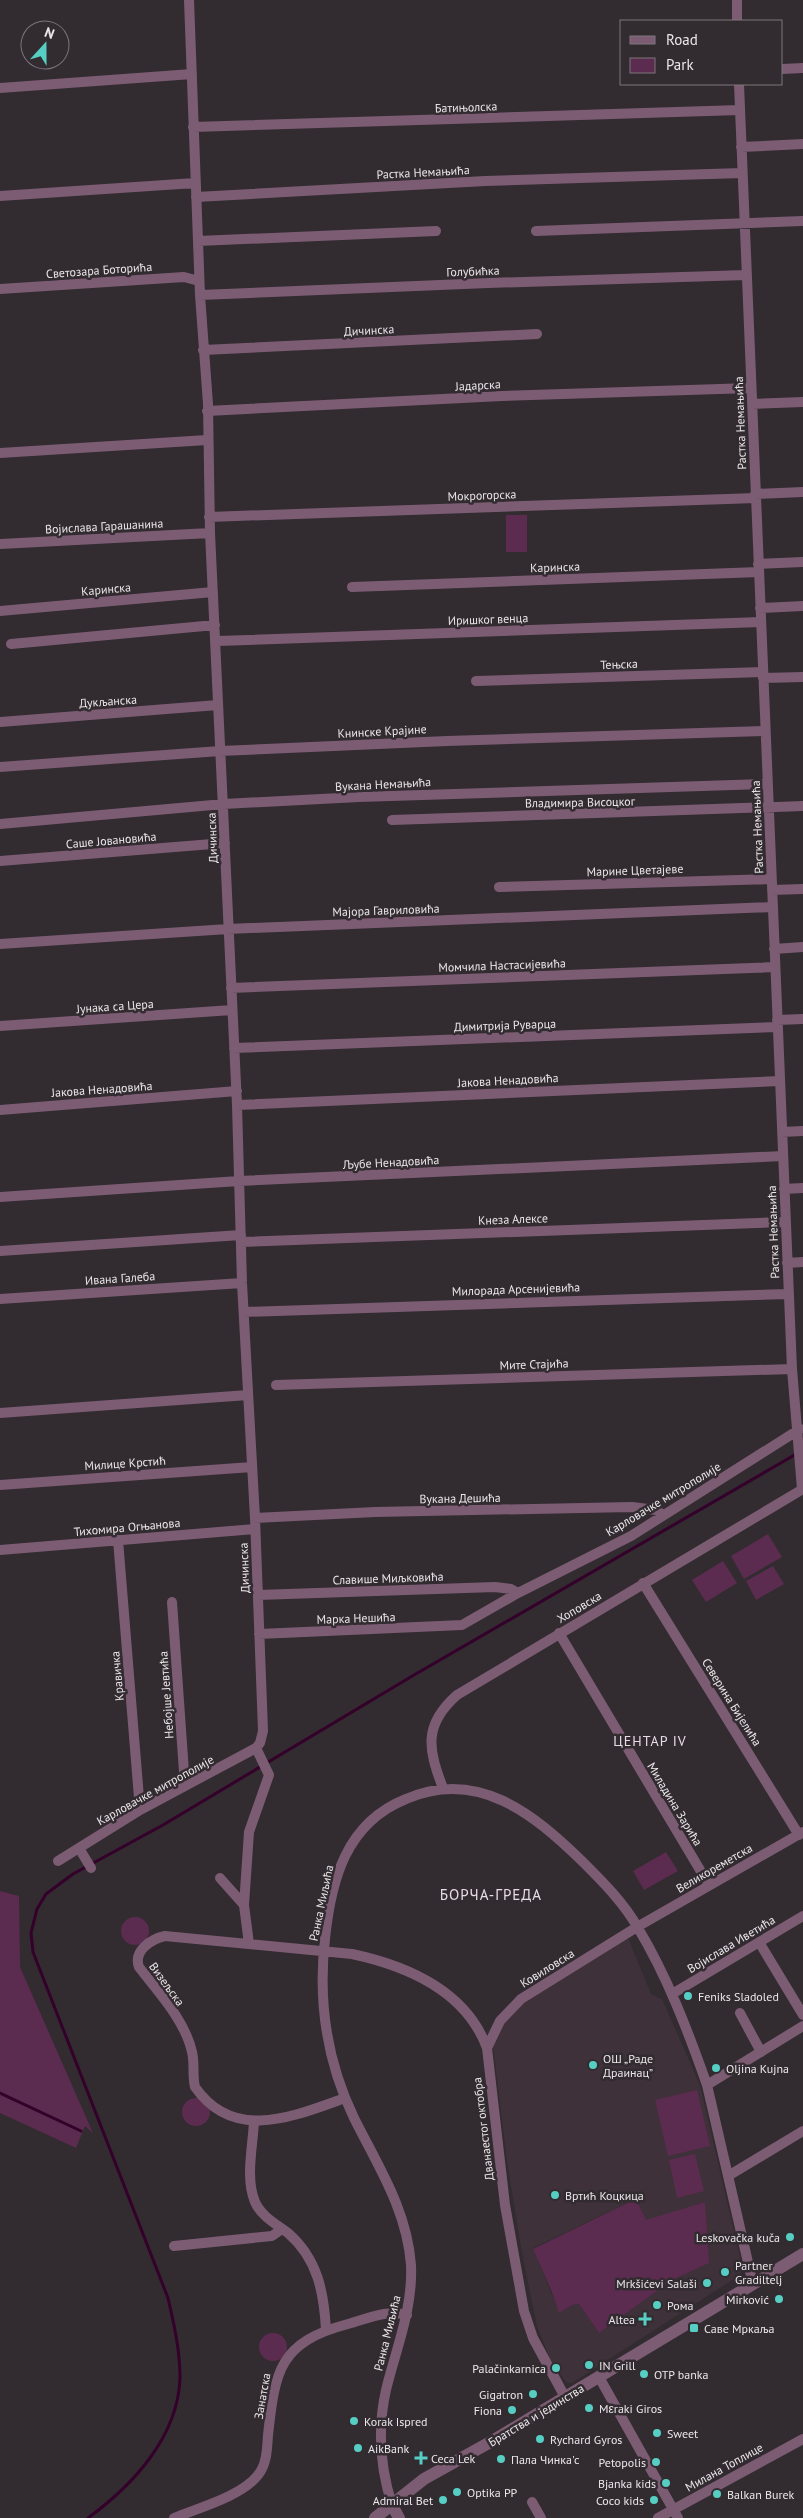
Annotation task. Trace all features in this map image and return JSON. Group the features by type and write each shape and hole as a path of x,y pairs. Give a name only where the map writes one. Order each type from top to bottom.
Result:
{"street":[{"name":"Дичинска","path":"189,0 199,281 208,404 206,411 209,517 217,641 224,843 238,1105 242,1283 260,1634 263,1721 259,1744"},
{"path":"737,0 737,20"},
{"path":"783,69 803,68"},
{"path":"0,88 192,74"},
{"name":"Растка Немањића","path":"739,85 788,1294 792,1369 800,1429 802,1486"},
{"name":"Батињолска","path":"194,127 740,110"},
{"path":"741,146 803,144"},
{"name":"Растка Немањића","path":"196,197 485,181 742,173"},
{"path":"0,196 195,183"},
{"path":"536,231 803,221"},
{"path":"198,241 436,231"},
{"name":"Голубићка","path":"200,295 488,282 746,275"},
{"name":"Светозара Боторића","path":"0,289 184,277 199,281"},
{"name":"Дичинска","path":"203,350 537,334"},
{"name":"Јадарска","path":"206,411 493,396 751,388"},
{"path":"752,404 803,402"},
{"path":"0,453 207,440"},
{"name":"Мокрогорска","path":"209,517 756,496 803,492"},
{"name":"Војислава Гарашанина","path":"0,544 210,533"},
{"name":"Каринска","path":"352,587 759,568 803,562"},
{"name":"Каринска","path":"0,611 213,592"},
{"path":"760,608 803,606"},
{"name":"Иришког венца","path":"217,641 761,622"},
{"path":"11,644 216,625"},
{"name":"Тењска","path":"476,681 763,675 803,677"},
{"name":"Дукљанска","path":"0,722 218,705"},
{"name":"Книнске Крајине","path":"0,767 220,751 447,741 765,731"},
{"name":"Вукана Немањића","path":"0,824 224,804 472,792 768,784"},
{"name":"Владимира Висоцког","path":"392,820 803,806"},
{"name":"Саше Јовановића","path":"0,861 224,843"},
{"name":"Марине Цветајеве","path":"499,887 771,879"},
{"path":"772,890 803,889"},
{"name":"Мајора Гавриловића","path":"0,944 228,929 772,907"},
{"path":"774,948 803,947"},
{"name":"Момчила Настасијевића","path":"231,988 775,966"},
{"name":"Јунака са Цера","path":"0,1026 232,1010"},
{"name":"Димитрија Руварца","path":"234,1048 777,1024 803,1019"},
{"name":"Јакова Ненадовића","path":"238,1105 780,1081"},
{"name":"Јакова Ненадовића","path":"0,1110 237,1091"},
{"path":"782,1132 803,1131"},
{"name":"Љубе Ненадовића","path":"0,1197 240,1181 783,1156"},
{"path":"784,1189 803,1188"},
{"name":"Кнеза Алексе","path":"241,1239 786,1222"},
{"path":"0,1251 241,1239"},
{"path":"787,1262 803,1262"},
{"name":"Ивана Галеба","path":"0,1299 242,1283"},
{"name":"Милорада Арсенијевића","path":"244,1312 788,1294"},
{"name":"Мите Стајића","path":"276,1385 792,1369"},
{"path":"0,1413 248,1395"},
{"name":"Карловачке митрополије","path":"454,1627 462,1625 518,1593 631,1536 800,1429"},
{"name":"Милице Крстић","path":"0,1485 252,1467"},
{"name":"Хоповска","path":"443,1788 430,1746 433,1727 440,1714 457,1695 802,1486"},
{"name":"Вукана Дешића","path":"255,1523 375,1512 632,1507 651,1509 663,1515"},
{"name":"Тихомира Огњанова","path":"0,1550 118,1540 255,1523"},
{"name":"Кравичка","path":"118,1540 140,1810"},
{"name":"Северина Бијелића","path":"643,1583 801,1833"},
{"name":"Славише Миљковића","path":"258,1595 495,1587 511,1588 518,1593"},
{"name":"Небојше Јевтића","path":"172,1602 185,1786"},
{"name":"Марка Нешића","path":"260,1634 454,1627"},
{"name":"Миладина Зарића","path":"559,1633 709,1885"},
{"path":"249,1944 244,1906 249,1832 269,1775 259,1744"},
{"name":"Карловачке митрополије","path":"58,1861 140,1810 259,1744"},
{"name":"Ранка Миљића","path":"392,2505 383,2474 381,2422 386,2392 407,2315 411,2278 410,2254 403,2220 394,2193 346,2098 336,2074 326,2034 324,1951 336,1882 350,1844 373,1818 386,1809 420,1793 443,1788 467,1789 501,1799 555,1834 615,1896 638,1926 672,1994 707,2085 753,2284"},
{"name":"Великореметска","path":"638,1926 801,1833"},
{"path":"79,1848 89,1864"},
{"path":"220,1878 244,1906"},
{"name":"Војислава Иветића","path":"672,1994 803,1916"},
{"name":"Ковиловска","path":"487,2048 500,2022 522,1998 638,1926"},
{"name":"Визељска","path":"324,1951 165,1936 150,1942 140,1953 137,1960 139,1967 172,2012 189,2041 193,2058 194,2082 197,2089 227,2114 254,2121 288,2117 346,2098"},
{"path":"759,1942 803,2015"},
{"name":"Дванаестог октобра","path":"324,1951 367,1957 389,1964 440,1989 455,1999 470,2016 487,2048 505,2205 524,2311 533,2338 566,2396"},
{"path":"740,2013 761,2052"},
{"path":"707,2085 803,2026"},
{"path":"254,2121 251,2183 254,2199 261,2212 301,2247 319,2277 324,2299 326,2330"},
{"path":"728,2176 803,2131"},
{"path":"174,2246 272,2236 282,2229"},
{"name":"Братства и јединства","path":"376,2518 424,2479 599,2377 803,2254"},
{"name":"Занатска","path":"174,2518 239,2490 258,2475 266,2456 273,2393 281,2367 299,2346 326,2330 389,2313 407,2315"},
{"path":"599,2377 675,2514"},
{"name":"Милана Топлице","path":"658,2518 675,2514 803,2440"},
{"path":"532,2502 541,2518"},
{"path":"392,2505 399,2518"}],"shaded area":[{"name":"ОШ „Раде Драинац”","path":"628,1938 651,1994 662,1999 700,2085 743,2270 740,2275 572,2383 566,2382 550,2359 537,2326 522,2253 507,2161 493,2046 504,2024 521,2005","holes":["636,2199 646,2221 705,2202 708,2263 672,2280 599,2333 579,2304 572,2305 559,2312 533,2248"]}],"green space":[{"path":"506,515 527,515 527,552 506,552"},
{"path":"768,1534 782,1557 744,1579 731,1556"},
{"path":"723,1561 737,1583 706,1602 692,1580"},
{"path":"773,1566 784,1584 756,1600 746,1581"},
{"path":"666,1852 678,1871 644,1890 633,1871"},
{"path":"0,1891 19,1896 20,1967 93,2133 85,2126 76,2148 0,2113"},
{"path":"135,1917 145,1921 149,1931 145,1941 135,1945 125,1941 121,1931 125,1921"},
{"path":"697,2090 710,2146 668,2156 655,2100"},
{"path":"196,2098 206,2102 210,2112 206,2122 196,2126 186,2122 182,2112 186,2102"},
{"path":"695,2154 704,2191 677,2198 669,2160"},
{"path":"636,2199 646,2220 705,2202 709,2263 672,2280 599,2333 579,2304 572,2305 559,2313 533,2249"},
{"path":"273,2333 283,2337 287,2347 283,2357 273,2361 263,2357 259,2347 263,2337"}],"waterway":[{"path":"88,2518 105,2505 136,2475 162,2440 177,2400 180,2368 168,2298 33,1952 31,1933 37,1909 46,1894 73,1874 163,1825 414,1675 798,1453"},
{"path":"0,2093 81,2131"}],"place":[{"name":"Feniks Sladoled","path":"688,1996"},
{"name":"ОШ „Раде Драинац”","path":"593,2065"},
{"name":"Oljina Kujna","path":"716,2068"},
{"name":"Вртић Коцкица","path":"555,2195"},
{"name":"Leskovačka kuča","path":"790,2237"},
{"name":"Partner Gradiltelj","path":"725,2272"},
{"name":"Mrkšićevi Salaši","path":"707,2283"},
{"name":"Mirković","path":"779,2299"},
{"name":"Рома","path":"657,2305"},
{"name":"Altea","path":"645,2319"},
{"name":"Саве Мркаља","path":"694,2328"},
{"name":"IN Grill","path":"589,2365"},
{"name":"Palačinkarnica","path":"556,2368"},
{"name":"OTP banka","path":"644,2374"},
{"name":"Gigatron","path":"533,2394"},
{"name":"Mεraki Giros","path":"589,2408"},
{"name":"Fiona","path":"512,2410"},
{"name":"Korak Ispred","path":"354,2421"},
{"name":"Sweet","path":"657,2433"},
{"name":"Rychard Gyros","path":"540,2439"},
{"name":"AikBank","path":"358,2448"},
{"name":"Ceca Lek","path":"421,2458"},
{"name":"Пала Чинка'с","path":"501,2459"},
{"name":"Petopolis","path":"656,2462"},
{"name":"Bjanka kids","path":"666,2483"},
{"name":"Optika PP","path":"457,2492"},
{"name":"Balkan Burek","path":"717,2494"},
{"name":"Admiral Bet","path":"443,2500"},
{"name":"Coco kids","path":"654,2500"}],"district":[{"name":"ЦЕНТАР IV","path":"650,1741"},
{"name":"БОРЧА-ГРЕДА","path":"491,1894"}]}
